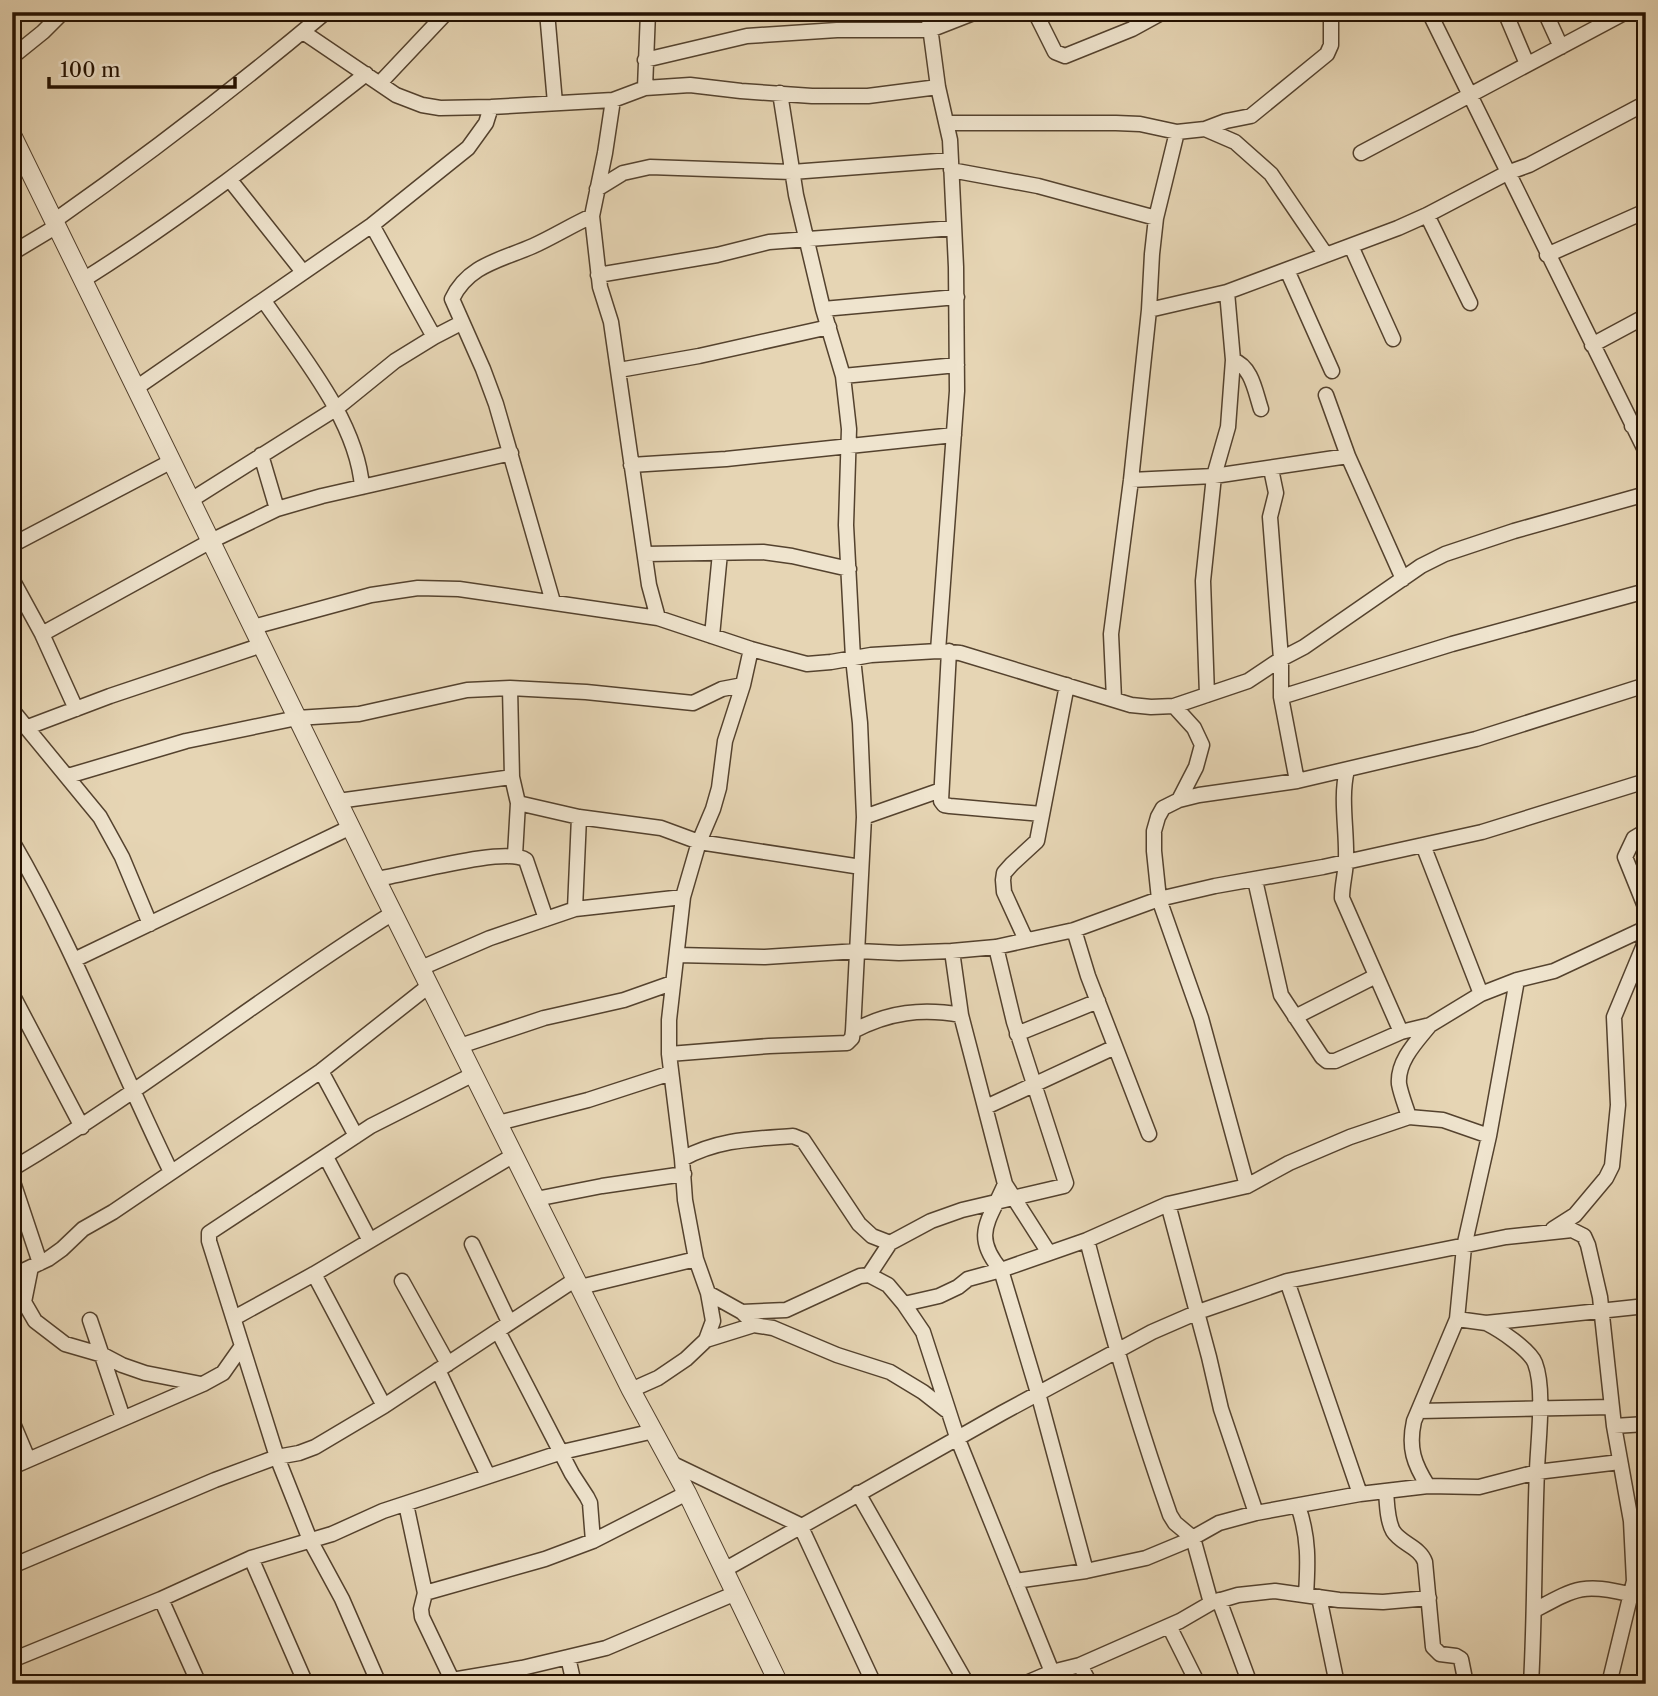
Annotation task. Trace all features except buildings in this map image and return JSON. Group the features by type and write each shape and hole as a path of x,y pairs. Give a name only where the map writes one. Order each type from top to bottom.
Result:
{"street":[{"path":"12,57 63,12"},
{"path":"12,253 56,224 194,120 326,12"},
{"path":"380,83 447,12"},
{"path":"547,12 555,103"},
{"path":"645,88 648,12"},
{"path":"929,12 939,87 947,123 957,298 957,365 944,651 942,801 944,805 1042,814"},
{"path":"645,60 747,36 837,30 930,30 976,12"},
{"path":"1035,12 1055,52 1065,56 1132,29 1163,12"},
{"path":"947,123 1116,123 1140,124 1177,132 1205,129 1258,112 1327,54 1331,45 1331,12"},
{"path":"1429,12 1592,345 1639,422 1646,452"},
{"path":"1505,12 1527,64"},
{"path":"1545,12 1561,47"},
{"path":"1361,152 1622,13"},
{"path":"303,32 396,95 422,105 440,108 612,100 645,88 690,85 780,93 868,96 939,87"},
{"path":"83,280 152,236 230,180 366,74"},
{"path":"669,1054 847,1043 852,1038 853,1031 864,817 846,508 850,445 843,376 823,309 792,172 780,93"},
{"path":"612,100 605,153 592,216 598,275 611,322 649,585 658,618"},
{"path":"1149,310 1227,292 1427,215 1646,103"},
{"path":"136,388 372,225 468,148 485,124 491,107"},
{"path":"1205,129 1235,142 1271,174 1326,255"},
{"path":"1114,699 1111,634 1131,480 1156,218 1177,132"},
{"path":"12,135 376,879 631,1390 673,1464 779,1684"},
{"path":"597,190 623,173 650,167 792,172 951,165 1156,218"},
{"path":"230,180 303,272"},
{"path":"1547,255 1646,211"},
{"path":"1427,215 1470,303"},
{"path":"553,602 511,453 483,369 452,299 458,288 480,267 533,246 592,216"},
{"path":"372,225 434,337"},
{"path":"598,275 718,255 769,242 954,228"},
{"path":"1351,246 1393,339"},
{"path":"1287,270 1332,371"},
{"path":"1207,695 1203,581 1214,476 1228,427 1233,360 1227,292"},
{"path":"823,309 957,298"},
{"path":"264,301 337,408 360,470 362,487"},
{"path":"1592,345 1646,316"},
{"path":"191,500 337,408 395,361 461,323"},
{"path":"619,370 699,356 829,327"},
{"path":"1233,360 1242,363 1247,369 1261,409"},
{"path":"843,376 957,365"},
{"path":"1326,395 1348,456 1403,579"},
{"path":"631,466 954,435"},
{"path":"42,635 211,541 277,509 511,453"},
{"path":"261,455 277,509"},
{"path":"1131,480 1214,476 1348,456"},
{"path":"12,545 172,461"},
{"path":"1271,469 1276,493 1270,517 1281,659 1281,697 1297,781"},
{"path":"253,627 399,590 460,589 658,618 751,649 807,664 944,651 971,655 1130,705 1174,706 1248,681 1281,659 1304,648 1422,566 1456,550 1646,494"},
{"path":"645,554 763,552 849,569"},
{"path":"712,636 720,553"},
{"path":"12,579 17,598 42,635 76,709"},
{"path":"1281,697 1452,645 1646,591"},
{"path":"28,727 262,645"},
{"path":"706,1340 713,1321 708,1293 696,1259 685,1200 669,1054 672,983 683,897 719,788 724,741 743,685 751,649"},
{"path":"68,776 186,741 297,718 359,714 467,690 510,688 597,693 693,703 722,689 743,685"},
{"path":"1026,940 1004,892 1004,873 1037,841 1067,685"},
{"path":"1247,1186 1201,1018 1159,899 1154,831 1164,808 1178,800 1297,781 1476,739 1646,685"},
{"path":"510,688 512,776 518,803 515,855"},
{"path":"1174,706 1194,728 1202,745 1196,767 1178,800"},
{"path":"12,710 100,817 122,857 150,923"},
{"path":"1347,770 1346,862 1342,898 1401,1031"},
{"path":"338,801 512,776"},
{"path":"677,955 765,957 996,947 1074,930 1159,899 1482,832 1646,781"},
{"path":"864,817 941,790"},
{"path":"518,803 579,817 661,828 699,842 861,867"},
{"path":"575,909 579,817"},
{"path":"74,960 351,827"},
{"path":"1646,831 1634,838 1625,857 1646,909"},
{"path":"12,841 34,878 74,960 132,1092 171,1172"},
{"path":"1423,845 1482,994"},
{"path":"376,879 492,856 515,855 526,860 546,919"},
{"path":"1255,880 1281,995 1327,1061 1335,1061 1401,1031 1430,1025 1482,994 1517,980 1554,971 1646,928"},
{"path":"421,968 490,938 575,909 683,897"},
{"path":"12,1169 82,1127 329,953 393,913"},
{"path":"1074,930 1149,1134"},
{"path":"1548,1231 1575,1215 1606,1178 1612,1166 1618,1105 1614,1017 1646,940"},
{"path":"869,1275 886,1248 931,1221 1005,1194 1064,1186 1066,1183 1017,1034 996,947"},
{"path":"952,951 961,1015 986,1107 1005,1194 1049,1253"},
{"path":"1295,1017 1376,976"},
{"path":"1428,1486 1415,1466 1412,1434 1457,1320 1464,1247 1489,1136 1517,980"},
{"path":"460,1046 544,1018 624,1000 672,983"},
{"path":"12,1276 62,1250 83,1229 113,1212 321,1071 430,985"},
{"path":"12,994 82,1127"},
{"path":"1017,1034 1098,1001"},
{"path":"853,1031 872,1020 920,1011 961,1015"},
{"path":"1409,1117 1399,1084 1400,1071 1409,1052 1430,1025"},
{"path":"986,1107 1115,1047"},
{"path":"321,1071 356,1136"},
{"path":"498,1123 588,1100 671,1073"},
{"path":"379,1684 342,1598 310,1540 277,1457 209,1241 209,1233 356,1136 474,1074"},
{"path":"904,1304 939,1296 968,1279 1087,1240 1168,1204 1247,1186 1289,1163 1350,1137 1409,1117 1443,1120 1489,1136"},
{"path":"536,1199 683,1167 703,1148 717,1144 793,1136 803,1140 859,1224 886,1248"},
{"path":"234,1318 314,1274 514,1155"},
{"path":"326,1157 369,1239"},
{"path":"12,1179 35,1265 24,1302"},
{"path":"1005,1194 986,1221 985,1246 992,1260 1002,1270 1086,1571"},
{"path":"1168,1204 1221,1409 1256,1513"},
{"path":"724,1570 957,1437 1116,1351 1198,1312 1287,1281 1548,1231 1576,1230 1584,1236 1591,1253 1602,1310 1614,1426 1631,1521 1636,1585 1609,1684"},
{"path":"1087,1240 1116,1351 1170,1515 1175,1523 1193,1538 1215,1601 1250,1684"},
{"path":"472,1244 503,1326 562,1452 590,1503 593,1541"},
{"path":"12,1566 215,1480 277,1457 315,1447 384,1406 503,1326 578,1283 696,1259"},
{"path":"314,1274 384,1406"},
{"path":"742,1312 786,1310 851,1279 869,1275 888,1285 923,1332 947,1411 1052,1672"},
{"path":"402,1281 443,1367 488,1476"},
{"path":"1287,1281 1360,1494"},
{"path":"12,1290 24,1302 35,1321 65,1344 103,1355 145,1373 202,1384"},
{"path":"708,1293 742,1312 754,1325"},
{"path":"1457,1320 1486,1323 1646,1306"},
{"path":"90,1320 123,1418"},
{"path":"1486,1323 1499,1329 1536,1365 1541,1409 1531,1684"},
{"path":"631,1390 673,1369 706,1340 754,1325 773,1328 837,1355 891,1372 914,1385 947,1411"},
{"path":"12,1467 223,1373 242,1346"},
{"path":"223,1373 251,1377"},
{"path":"1419,1411 1612,1407"},
{"path":"12,1421 28,1459"},
{"path":"1614,1426 1646,1424"},
{"path":"12,1660 161,1599 251,1558 562,1452 654,1431"},
{"path":"1015,1581 1086,1571 1146,1558 1193,1538 1219,1523 1256,1513 1360,1494 1428,1486 1479,1487 1537,1472 1620,1462"},
{"path":"673,1464 800,1525 874,1684"},
{"path":"1404,1489 1415,1466"},
{"path":"1386,1491 1394,1533 1423,1557 1433,1647 1440,1654 1461,1659 1466,1684"},
{"path":"425,1593 545,1559 593,1541 687,1493"},
{"path":"858,1493 967,1684"},
{"path":"406,1504 425,1593 422,1616 453,1682 606,1648 736,1593"},
{"path":"1298,1506 1307,1537 1312,1596 1337,1684"},
{"path":"251,1558 306,1684"},
{"path":"1535,1610 1577,1589 1610,1590 1636,1585"},
{"path":"1024,1684 1052,1672 1080,1665 1199,1612 1215,1601 1253,1592 1275,1591 1383,1602 1429,1598"},
{"path":"161,1599 199,1684"},
{"path":"1169,1626 1198,1684"},
{"path":"568,1657 574,1684"},
{"path":"1080,1665 1090,1684"}]}
